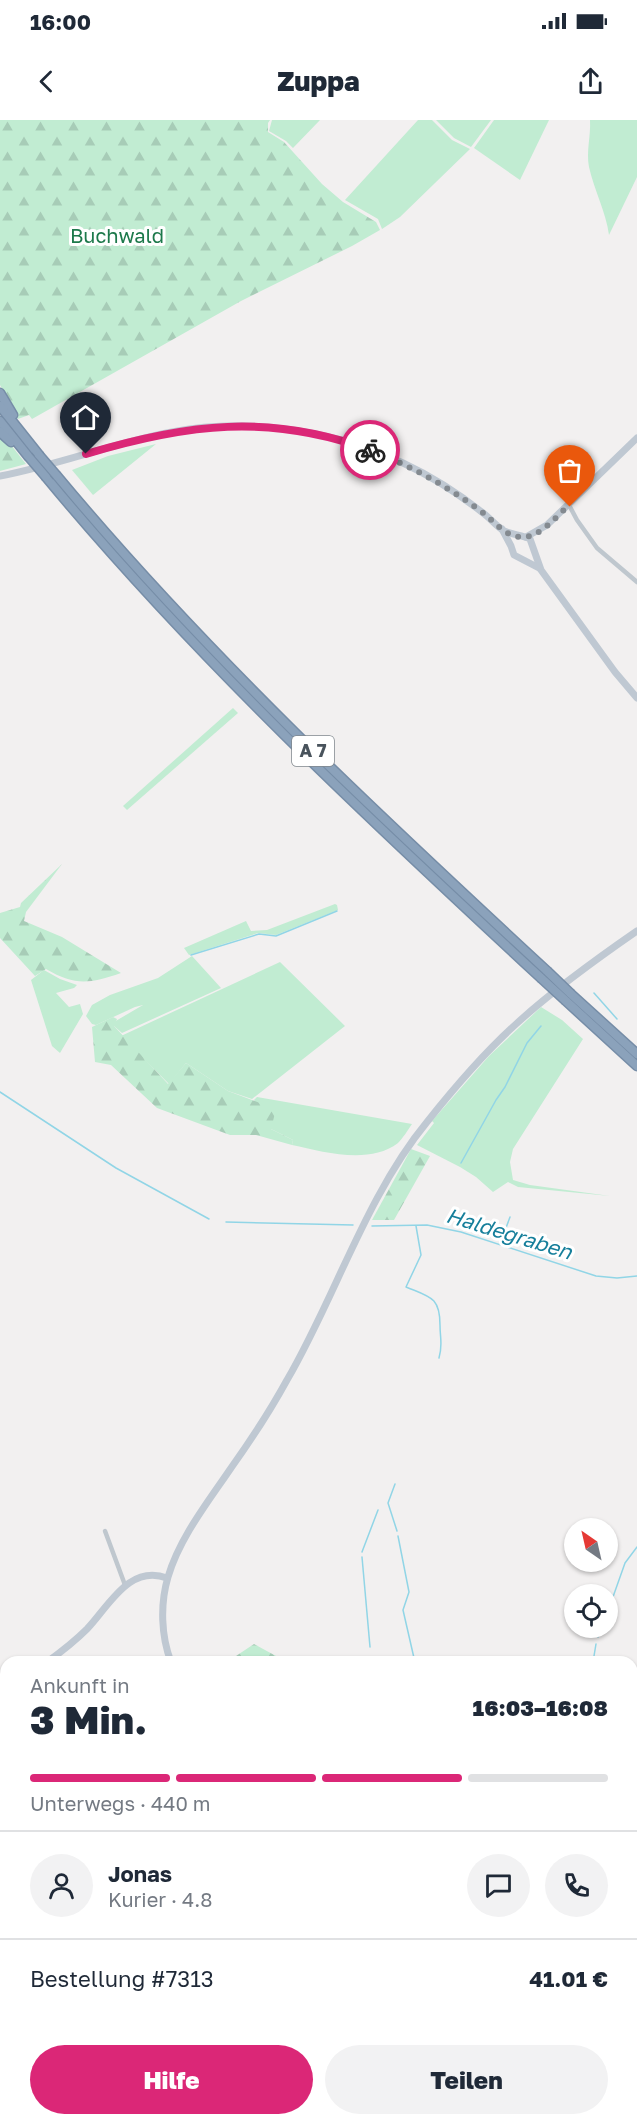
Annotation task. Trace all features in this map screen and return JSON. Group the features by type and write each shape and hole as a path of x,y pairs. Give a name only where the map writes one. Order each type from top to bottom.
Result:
{"highway":[{"path":"0,393 26,439"},
{"name":"A 7","path":"0,406 145,578 269,708 637,1066"},
{"name":"A 7","path":"0,421 130,576 254,706 380,829 544,975"},
{"path":"0,432 28,456"},
{"name":"A 7","path":"568,998 637,1054"}],"main road":[{"path":"0,476 174,431 214,427 267,428 324,436 354,445 402,462 459,496 502,529 532,542 541,570 637,698"},
{"path":"512,546 513,542 547,525 637,438"},
{"path":"522,559 529,557 547,525"},
{"path":"502,529 512,546 514,555 541,570"},
{"path":"170,1656 164,1629 163,1609 167,1578 190,1529 261,1425 289,1378 375,1204 399,1162 420,1131 478,1061 515,1024 577,974 637,931"},
{"path":"54,1656 88,1627 124,1585 146,1576 167,1578"}],"street":[{"path":"567,507 597,548 637,582"},
{"path":"105,1531 124,1585"}],"green space":[{"name":"Buchwald","path":"0,120 270,120 268,132 284,142 322,184 343,202 376,222 380,230 241,301 32,419 29,415 18,419 0,385"},
{"path":"272,120 320,120 293,148 269,131"},
{"path":"418,120 432,120 452,140 470,149 400,217 382,229 378,219 345,200"},
{"path":"436,120 491,120 471,147 454,138"},
{"path":"494,120 549,120 520,180 474,148"},
{"path":"590,120 637,120 637,177 609,235 589,167"},
{"path":"0,435 11,445 26,464 0,471"},
{"path":"156,444 93,495 72,470 108,456"},
{"path":"233,708 238,713 127,810 123,806"},
{"path":"62,864 26,912 24,921 62,937 121,973 91,981 74,981 46,969 35,976 0,938 0,913 20,907 21,903"},
{"path":"335,904 338,910 276,935 258,933 189,955 184,948 246,921 251,931 267,930"},
{"path":"192,956 221,988 122,1033 114,1026 114,1022 143,1005 96,1025 92,1024 86,1016 92,1005 110,995 158,978"},
{"path":"280,962 345,1026 252,1099 228,1091 186,1063 169,1084 121,1036"},
{"path":"44,970 77,985 56,993 69,1007 80,1004 83,1014 60,1053 52,1046 31,980"},
{"path":"541,1007 562,1020 583,1039 513,1149 510,1162 513,1180 530,1185 610,1196 518,1187 508,1182 493,1192 460,1167 417,1145 434,1123 432,1121 489,1056"},
{"path":"113,1017 117,1019 114,1026 168,1084 186,1063 228,1091 276,1109 271,1129 293,1140 292,1145 256,1135 230,1135 157,1108 111,1065 95,1062 92,1027"},
{"path":"257,1097 412,1124 398,1143 386,1150 360,1155 332,1153 292,1145 293,1140 271,1129 254,1100"},
{"path":"411,1149 430,1156 394,1220 372,1220"},
{"path":"254,1644 276,1656 236,1656"}],"waterway":[{"path":"191,955 259,934 276,936 337,911"},
{"path":"594,993 617,1019"},
{"path":"461,1163 505,1087 527,1043 541,1026"},
{"name":"Haldegraben","path":"0,1092 116,1168 209,1219"},
{"path":"500,1244 510,1217"},
{"name":"Haldegraben","path":"226,1222 353,1225"},
{"name":"Haldegraben","path":"372,1226 427,1225 461,1232 596,1276 617,1278 637,1276"},
{"path":"416,1226 421,1255 406,1287 427,1296 436,1303 440,1316 439,1358"},
{"path":"395,1484 388,1503 397,1531"},
{"path":"362,1552 378,1510"},
{"path":"398,1536 409,1592 403,1610 414,1656"},
{"path":"618,1584 625,1563 637,1547"},
{"path":"362,1557 370,1647"},
{"path":"594,1656 596,1644"}],"way so far":[{"path":"370,450 402,462 429,477 459,496 502,529 519,537 530,536 547,525 569,505 570,507"}],"route":[{"path":"86,454 174,431 232,426 308,433 370,450"}]}
